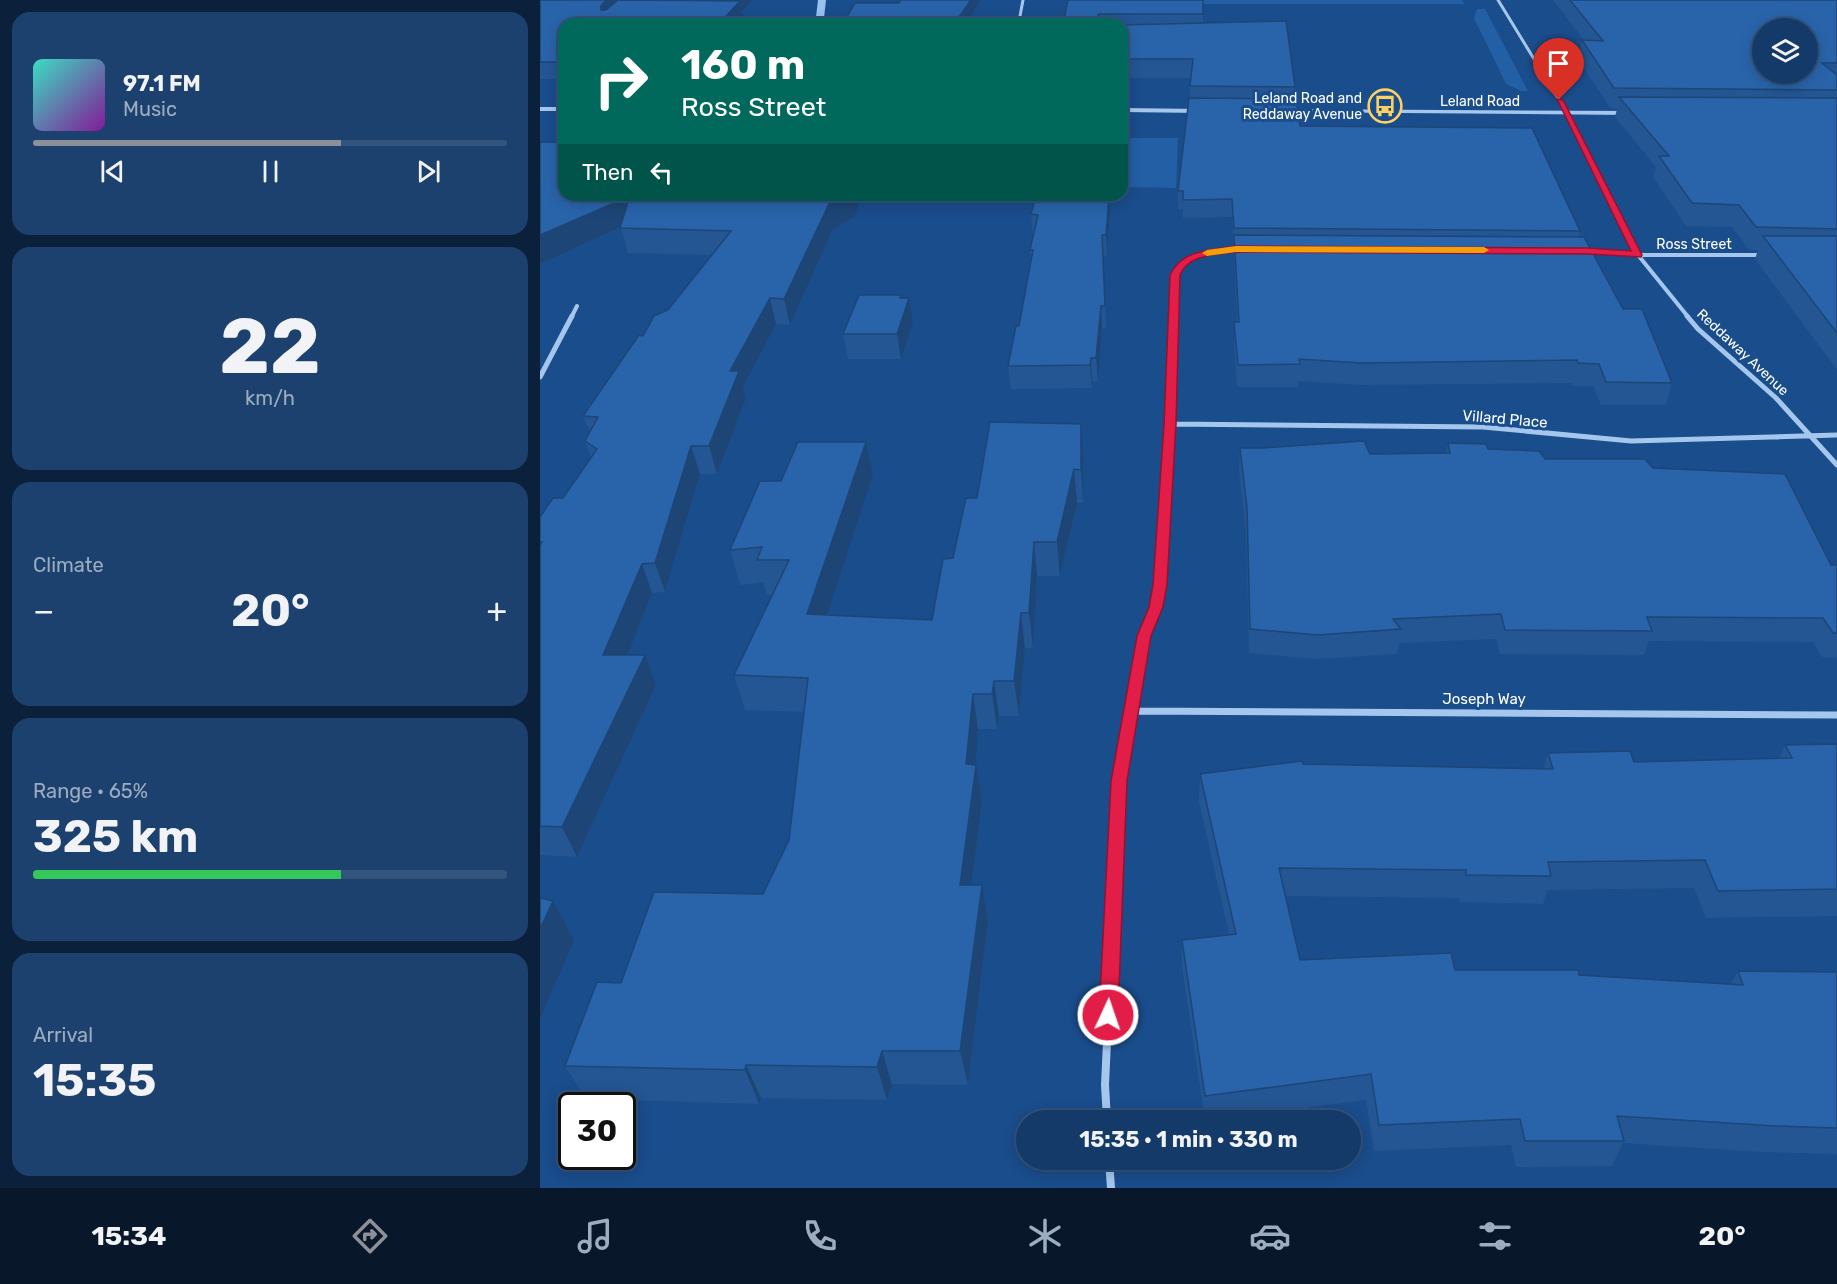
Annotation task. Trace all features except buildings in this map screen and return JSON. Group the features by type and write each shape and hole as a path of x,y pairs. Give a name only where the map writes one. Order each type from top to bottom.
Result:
{"street":[{"path":"1022,18 1020,16 1023,0"},
{"name":"Reddaway Avenue","path":"1498,0 1568,113 1638,255 1698,329 1746,369 1837,465"},
{"path":"540,109 558,109"},
{"path":"1128,110 1205,111"},
{"name":"Leland Road","path":"1276,111 1641,113"},
{"path":"1106,1110 1105,1085 1119,781 1144,636 1156,607 1160,585 1170,424 1175,275 1180,265 1192,256 1248,249"},
{"name":"Ross Street","path":"1576,251 1638,255 1767,255"},
{"path":"540,377 578,306"},
{"name":"Villard Place","path":"1170,424 1483,427 1631,441 1837,435"},
{"name":"Joseph Way","path":"1131,711 1837,715"},
{"path":"1110,1170 1111,1188"}],"shaded area":[{"path":"1158,0 1462,0 1465,4 1158,4"},
{"path":"1477,9 1485,9 1528,91 1521,91 1506,84 1474,18"},
{"path":"1128,138 1178,138 1176,188 1128,187"}],"waterway":[{"path":"820,18 822,0"}],"slow traffic":[{"path":"1207,253 1236,249 1484,250"}],"place":[{"name":"Leland Road and Reddaway Avenue","path":"1385,106"}],"route":[{"path":"1108,1015 1119,781 1144,636 1156,607 1160,585 1170,424 1175,275 1180,265 1192,256 1236,249 1588,251 1638,255 1568,113 1559,100"}]}
